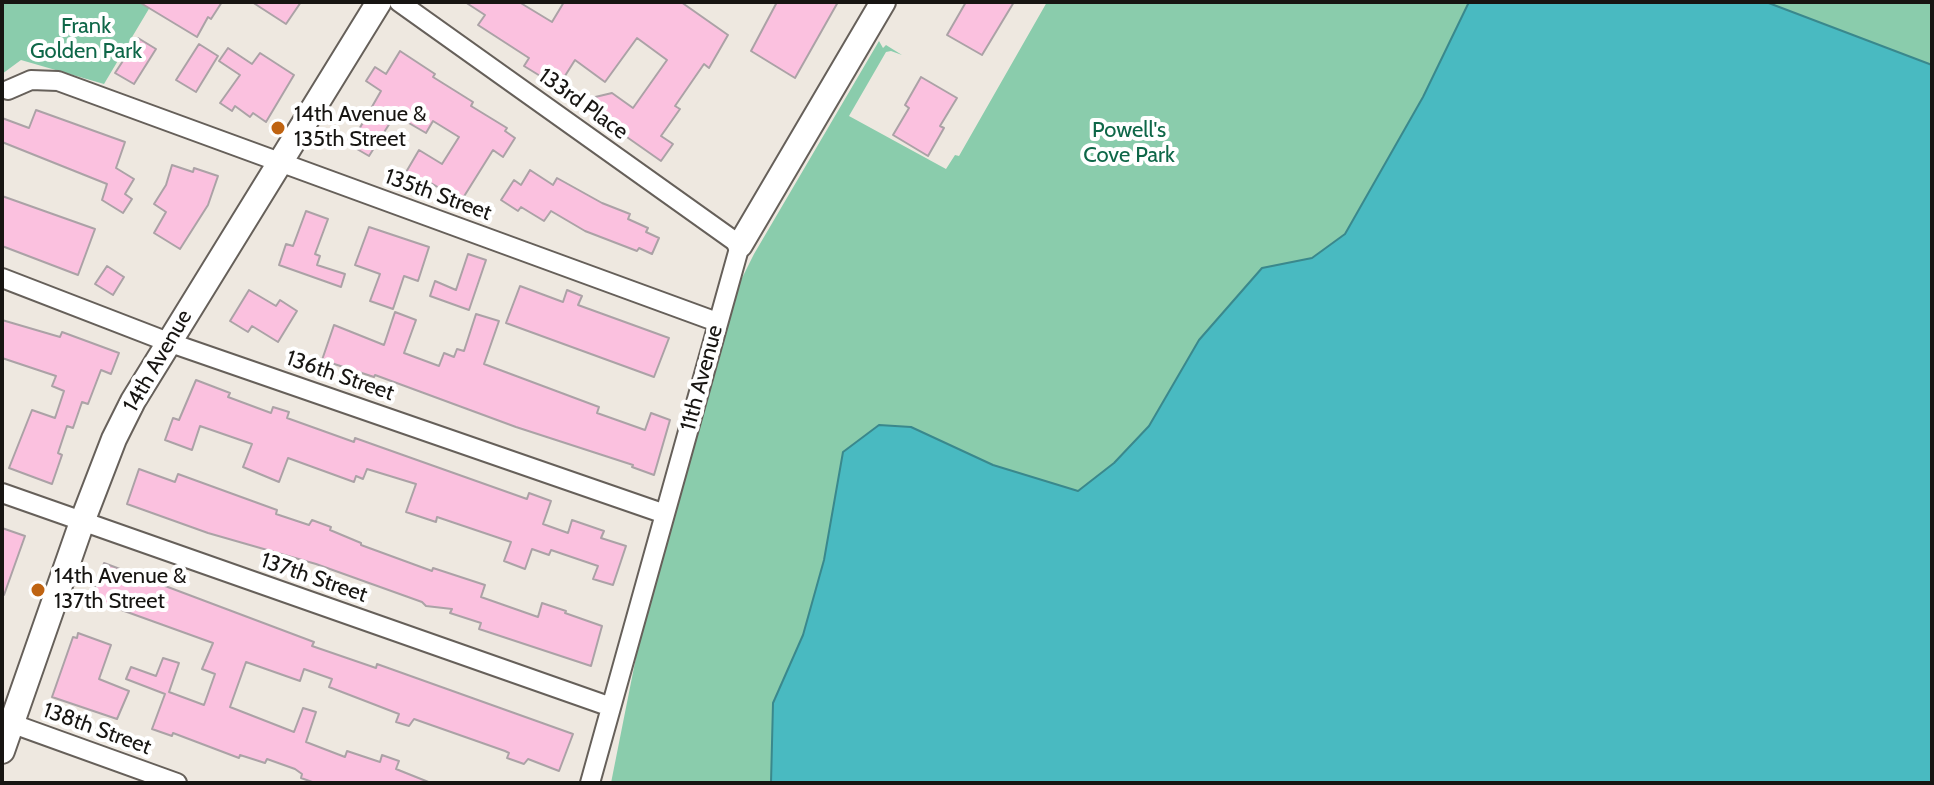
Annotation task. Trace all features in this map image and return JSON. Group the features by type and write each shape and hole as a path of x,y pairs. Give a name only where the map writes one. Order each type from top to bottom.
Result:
{"street":[{"name":"14th Avenue","path":"2,751 7,722 114,439 145,378 379,2"},
{"name":"133rd Place","path":"399,2 740,245"},
{"name":"11th Avenue","path":"590,783 740,245 883,2"},
{"name":"135th Street","path":"8,90 31,80 58,81 717,322"},
{"name":"136th Street","path":"2,278 168,342 665,514"},
{"name":"137th Street","path":"2,493 611,707"},
{"name":"138th Street","path":"7,722 177,783"}],"green space":[{"name":"Frank Golden Park","path":"2,2 153,2 104,84 21,60 2,74"},
{"name":"Powell's Cove Park","path":"1047,2 1469,2 1423,97 1345,234 1312,258 1262,268 1199,340 1149,426 1114,463 1078,491 993,465 843,452 824,560 803,635 773,703 771,783 611,783 643,622 728,306 754,254 879,41 883,48 886,45 902,55 886,52 849,116 946,169 955,155 959,156"},
{"path":"1766,2 1932,2 1932,65"}],"water":[{"path":"1469,2 1766,2 1932,65 1932,783 771,783 773,703 803,635 824,560 843,452 879,425 911,427 993,465 1078,491 1114,463 1149,426 1199,340 1262,268 1312,258 1345,234 1423,97"}],"building":[{"path":"139,2 222,2 211,19 208,17 197,37"},
{"path":"252,2 301,2 286,24"},
{"path":"465,2 519,2 552,22 564,2 681,2 728,35 709,68 704,64 675,106 680,109 661,136 673,144 661,161 584,107 591,98 612,93 633,108 667,60 637,38 605,82 575,60 558,87 524,66 529,58 478,25 485,15"},
{"path":"777,2 838,2 795,78 751,51"},
{"path":"966,2 1014,2 982,55 947,35"},
{"path":"138,38 156,49 134,84 115,73"},
{"path":"199,44 218,56 196,92 176,80"},
{"path":"228,48 252,64 260,53 294,75 266,122 253,113 250,117 235,106 232,111 220,103 240,75 219,61"},
{"path":"400,51 435,74 433,77 473,102 471,106 507,128 505,131 515,138 503,157 493,150 463,198 456,194 454,197 426,180 420,190 402,179 419,150 442,164 459,137 433,121 426,133 395,115 369,156 350,145 381,91 366,81 375,67 386,74"},
{"path":"921,77 957,98 940,126 944,128 928,156 893,135 909,108 905,105"},
{"path":"36,110 125,142 116,168 134,179 125,194 132,199 123,213 102,200 107,184 2,142 2,118 29,128"},
{"path":"172,165 218,176 208,205 180,249 154,233 166,212 154,204 166,185"},
{"path":"530,170 553,185 557,178 602,203 630,214 628,219 648,228 646,232 659,238 652,254 585,231 551,211 544,221 521,207 518,211 501,200 514,180 521,185"},
{"path":"2,196 95,229 78,275 2,246"},
{"path":"306,211 328,219 315,254 320,256 317,265 345,274 341,287 279,265 286,244 293,246"},
{"path":"369,227 429,247 418,281 404,276 393,309 370,301 380,274 355,265"},
{"path":"468,254 486,260 469,310 430,296 435,281 456,290"},
{"path":"107,266 124,277 113,295 95,284"},
{"path":"520,286 563,302 567,290 582,296 578,305 669,338 654,377 506,323"},
{"path":"249,290 276,306 280,300 297,311 278,342 252,326 248,332 230,321"},
{"path":"395,312 416,320 404,353 439,366 444,353 454,357 457,349 464,351 476,314 499,321 484,364 599,407 597,413 645,430 651,413 670,420 654,475 375,375 322,360 334,325 384,345"},
{"path":"2,320 60,337 62,332 119,353 111,374 101,370 88,404 82,402 73,428 67,426 58,453 62,455 52,484 9,468 32,410 55,418 64,391 52,386 56,376 2,358"},
{"path":"196,380 230,393 228,397 271,413 273,407 289,412 287,418 354,442 355,438 527,499 529,493 551,501 543,524 568,533 572,520 604,531 601,538 626,546 613,585 593,579 598,566 551,550 549,555 532,549 525,569 504,561 511,542 437,517 436,522 406,512 416,484 367,469 363,479 356,476 354,482 288,458 279,482 243,467 252,444 200,426 192,450 165,440 173,418 179,420"},
{"path":"139,469 175,482 178,474 277,510 276,514 309,525 312,520 331,527 330,530 361,545 432,571 433,568 485,585 481,597 538,617 542,603 602,626 591,666 479,629 481,623 450,613 452,609 426,606 316,564 208,533 127,504"},
{"path":"2,528 25,536 4,595 2,595"},
{"path":"104,563 314,642 312,646 376,668 377,664 573,734 559,771 528,759 524,764 507,758 509,753 505,751 414,719 409,726 396,722 399,714 329,687 332,679 304,669 300,681 246,662 230,707 294,732 303,708 316,712 306,742 345,757 347,751 380,762 382,755 399,761 396,769 431,783 315,783 301,778 302,774 295,769 267,759 265,763 240,755 239,758 173,733 172,736 152,729 165,694 126,679 131,667 156,676 163,658 179,663 169,692 204,705 215,674 202,669 213,643 91,599"},
{"path":"78,633 111,645 99,679 129,691 117,719 52,697 73,637 77,638"}],"place":[{"name":"14th Avenue & 135th Street","path":"278,128"},
{"name":"14th Avenue & 137th Street","path":"38,590"}]}
